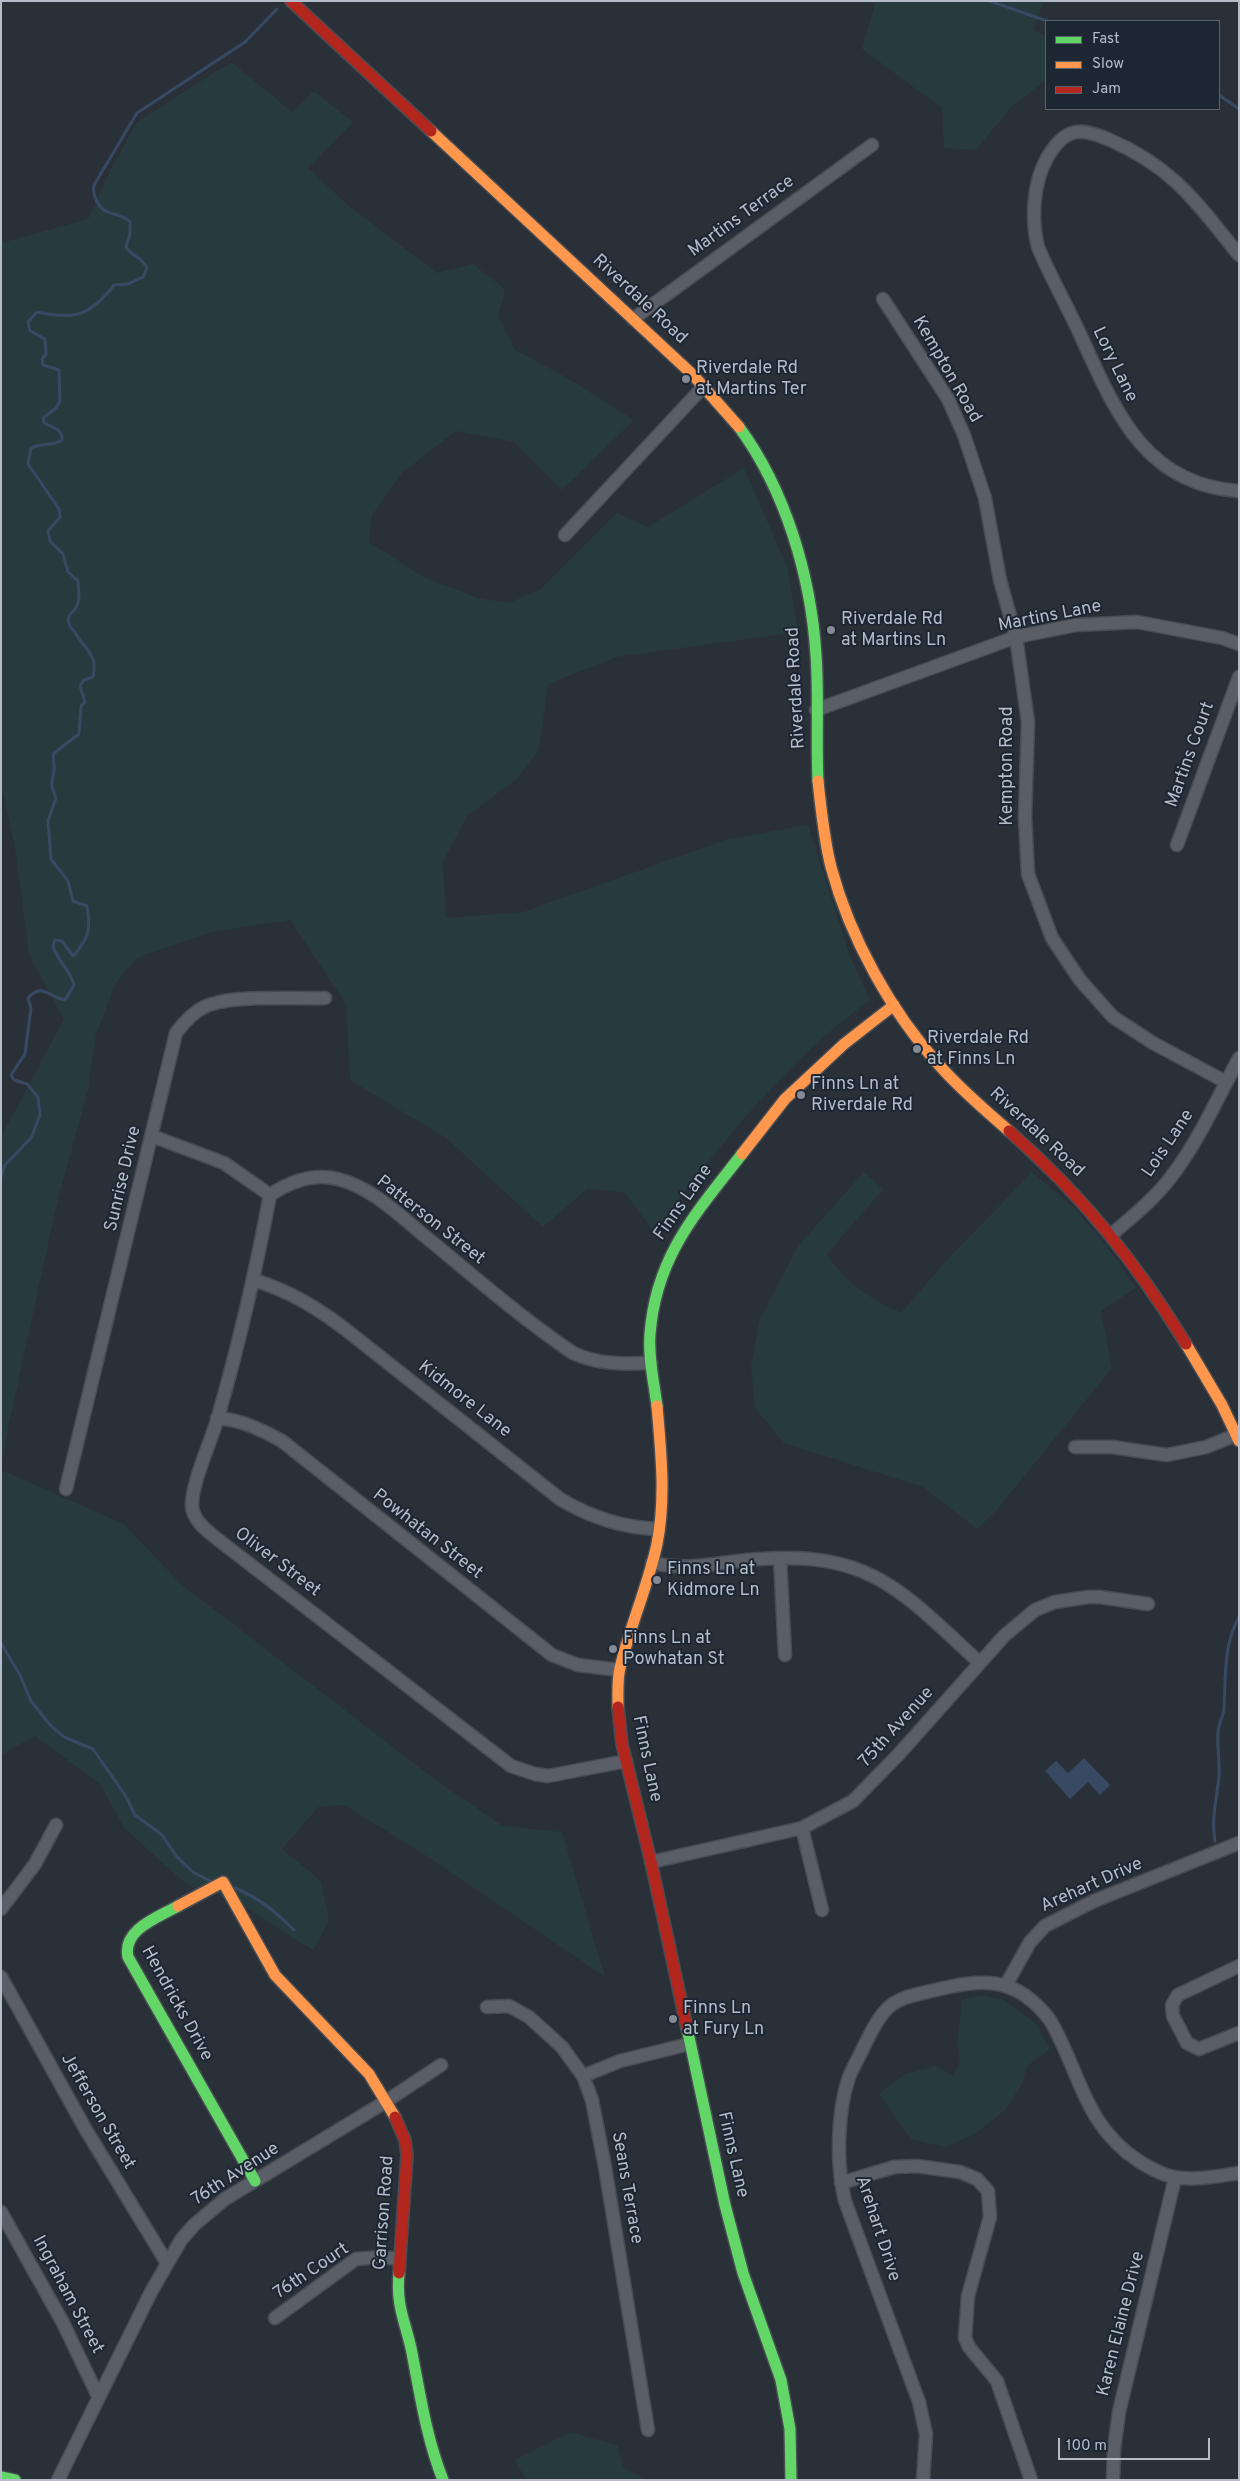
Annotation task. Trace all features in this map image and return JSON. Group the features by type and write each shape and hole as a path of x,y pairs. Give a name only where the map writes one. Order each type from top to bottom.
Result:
{"street":[{"name":"Riverdale Road","path":"291,1 704,386 730,417 753,451 766,475 786,521 798,558 814,634 820,797 834,876 846,914 894,1005 940,1066 1071,1190 1111,1235 1152,1289 1219,1399 1238,1438"},
{"name":"Lory Lane","path":"1239,255 1199,205 1167,174 1140,154 1095,134 1074,131 1062,138 1045,161 1036,192 1034,217 1038,247 1124,424 1148,451 1180,476 1215,488 1239,491"},
{"name":"Martins Terrace","path":"633,319 872,145"},
{"name":"Kempton Road","path":"883,299 948,399 964,435 986,498 1000,580 1016,637 1028,722 1025,817 1028,874 1052,938 1075,974 1113,1017 1153,1043 1226,1082"},
{"path":"565,535 704,386"},
{"name":"Martins Lane","path":"816,710 1016,637 1076,625 1137,622 1222,638 1239,644"},
{"name":"Martins Court","path":"1177,845 1239,677"},
{"name":"Sunrise Drive","path":"66,1489 152,1136 173,1039 190,1017 204,1007 219,1002 325,998"},
{"name":"Finns Lane","path":"791,2480 790,2429 781,2380 743,2273 718,2178 651,1862 626,1760 619,1724 619,1670 652,1563 659,1529 663,1475 651,1363 651,1321 656,1292 671,1250 685,1228 785,1099 826,1059 894,1005"},
{"name":"Lois Lane","path":"1111,1235 1146,1204 1174,1173 1192,1146 1239,1058"},
{"path":"152,1136 224,1163 270,1194"},
{"name":"Patterson Street","path":"270,1194 292,1182 312,1178 337,1179 349,1182 387,1206 573,1352 599,1362 622,1364 651,1363"},
{"name":"Oliver Street","path":"270,1194 254,1280 218,1418 192,1507 198,1521 216,1538 511,1766 534,1774 548,1776 626,1760"},
{"name":"Kidmore Lane","path":"254,1280 287,1291 309,1303 345,1329 560,1499 588,1513 610,1520 634,1527 659,1529"},
{"name":"Powhatan Street","path":"218,1418 236,1419 282,1441 552,1655 578,1665 619,1670"},
{"path":"1075,1447 1112,1447 1167,1455 1238,1438"},
{"path":"652,1563 693,1568 746,1560 780,1558 803,1557 834,1561 876,1576 914,1603 979,1662"},
{"path":"780,1558 785,1655"},
{"name":"75th Avenue","path":"651,1862 802,1828 853,1801 872,1784 979,1662 1015,1625 1035,1610 1055,1602 1100,1597 1148,1604"},
{"path":"1,1909 35,1864 56,1825"},
{"path":"802,1828 822,1910"},
{"name":"Arehart Drive","path":"924,2480 926,2434 919,2402 845,2201 841,2183 840,2132 847,2085 853,2069 886,2009 893,2003 910,1996 961,1984 989,1982 1006,1985 1030,1942 1045,1926 1094,1901 1239,1844"},
{"name":"Garrison Road","path":"223,1882 275,1975 288,1992 369,2074 399,2124 405,2140 407,2155 399,2259 398,2312 410,2348 428,2439 443,2480"},
{"name":"Hendricks Drive","path":"223,1882 140,1927 131,1936 125,1947 127,1957 134,1970 255,2181"},
{"path":"1239,1966 1178,1995 1172,2005 1173,2016 1187,2043 1199,2049 1239,2033"},
{"name":"Jefferson Street","path":"1,1977 86,2130 153,2243 167,2263"},
{"path":"1006,1985 1028,1997 1041,2008 1050,2020 1091,2111 1105,2132 1130,2155 1159,2172 1175,2178 1190,2179 1239,2173"},
{"name":"Seans Terrace","path":"487,2007 509,2006 528,2017 562,2047 583,2076 592,2100 605,2167 648,2430"},
{"path":"583,2076 620,2061 689,2044"},
{"name":"76th Avenue","path":"58,2480 98,2396 167,2263 194,2225 225,2199 385,2102 441,2065"},
{"path":"841,2183 894,2167 917,2166 960,2172 977,2180 988,2191 990,2217 968,2296 965,2338 969,2348 997,2381 1031,2480"},
{"name":"Karen Elaine Drive","path":"1113,2480 1114,2444 1119,2412 1175,2178"},
{"name":"Ingraham Street","path":"1,2212 63,2323 98,2396"},
{"name":"76th Court","path":"275,2318 356,2259 374,2257 399,2259"},
{"path":"1,2477 15,2480"}],"green space":[{"path":"876,1 1044,1 1033,30 1045,35 1045,81 1012,106 976,150 944,148 942,108 862,49"},
{"path":"231,62 292,112 314,91 353,122 308,168 348,205 437,273 473,264 505,289 498,316 515,350 564,376 634,420 562,490 514,442 456,431 402,473 372,515 369,542 425,578 478,598 509,603 541,589 617,513 648,527 744,468 788,569 798,632 617,657 548,684 539,750 518,778 467,816 443,862 446,918 523,912 728,839 808,825 850,956 870,1000 809,1051 754,1108 654,1232 625,1193 588,1188 543,1227 446,1138 350,1080 346,1004 290,920 211,932 137,958 116,982 96,1035 88,1090 57,1203 1,1468 1,1137 64,1019 29,955 16,854 1,783 1,243 88,219 110,171 137,122"},
{"path":"864,1172 883,1189 827,1254 850,1282 869,1296 901,1313 947,1260 1032,1172 1075,1209 1109,1249 1136,1288 1101,1311 1112,1368 995,1512 977,1529 923,1487 784,1443 755,1408 751,1366 760,1319 798,1246"},
{"path":"1,1470 124,1524 181,1584 441,1784 503,1826 562,1832 605,1977 427,1856 344,1805 318,1807 282,1849 321,1881 329,1921 313,1950 235,1901 186,1884 124,1828 100,1784 35,1736 1,1755"},
{"path":"981,1995 1004,2000 1036,2024 1050,2049 1027,2066 1023,2082 1006,2109 975,2134 945,2147 911,2139 879,2094 904,2075 935,2066 953,2075 960,2063 957,2042 962,2000"},
{"path":"571,2432 618,2446 623,2467 647,2480 527,2480 514,2460"}],"water":[{"path":"1084,1758 1110,1785 1100,1795 1088,1782 1070,1799 1045,1771 1056,1761 1068,1773"}],"waterway":[{"path":"990,1 1045,20"},
{"path":"1,1177 5,1165 31,1138 40,1115 38,1097 27,1084 14,1080 11,1075 25,1054 31,1008 28,998 33,993 42,991 65,1000 74,985 70,974 57,956 53,946 55,940 62,941 73,956 86,939 89,928 87,906 73,901 68,881 51,859 48,821 56,798 52,788 53,755 79,734 81,706 85,702 80,686 84,680 93,677 94,663 90,653 70,627 68,621 78,602 78,581 68,572 63,554 50,541 48,531 60,517 59,509 28,464 31,448 62,440 61,433 44,423 43,418 56,408 60,401 59,370 43,365 42,359 46,354 45,339 30,331 28,322 37,312 62,316 81,313 97,303 114,285 128,284 143,277 147,268 126,247 130,234 130,222 119,215 101,208 95,197 94,185 137,113 245,42 277,9"},
{"path":"1220,96 1239,109"},
{"path":"1215,1841 1214,1816 1219,1771 1218,1730 1224,1711 1225,1673 1230,1639 1239,1617"},
{"path":"1,1643 20,1675 31,1701 51,1726 64,1737 93,1749 125,1795 135,1815 162,1835 177,1857 193,1872 210,1881"},
{"path":"235,1888 267,1906 294,1930"}],"traffic: fast":[{"path":"739,427 756,452 783,507 802,565 813,625 816,655 818,781"},
{"path":"657,1406 651,1361 650,1334 660,1281 670,1258 694,1216 742,1154"},
{"path":"178,1906 136,1931 128,1947 128,1957 255,2181"},
{"path":"687,2028 725,2205 743,2273 781,2380 790,2429 791,2480"},
{"path":"399,2273 398,2284 401,2311 411,2348 428,2431 443,2480"},
{"path":"1,2477 15,2480"}],"traffic: slow":[{"path":"431,131 693,375 739,427"},
{"path":"818,781 831,867 849,920 874,973 922,1045 965,1092 1009,1131"},
{"path":"742,1154 785,1099 844,1044 894,1005"},
{"path":"1186,1344 1222,1405 1239,1441"},
{"path":"618,1707 620,1668 653,1560 660,1527 662,1475 657,1406"},
{"path":"178,1906 223,1882 275,1975 369,2074 395,2117"}],"traffic: jam":[{"path":"291,1 431,131"},
{"path":"1009,1131 1061,1180 1106,1231 1147,1285 1186,1344"},
{"path":"618,1707 622,1744 651,1862 687,2028"},
{"path":"395,2117 405,2140 407,2155 399,2273"}],"place":[{"name":"Riverdale Rd at Martins Ter","path":"686,379"},
{"name":"Riverdale Rd at Martins Ln","path":"831,630"},
{"name":"Riverdale Rd at Finns Ln","path":"917,1049"},
{"name":"Finns Ln at Riverdale Rd","path":"801,1095"},
{"name":"Finns Ln at Kidmore Ln","path":"657,1580"},
{"name":"Finns Ln at Powhatan St","path":"613,1649"},
{"name":"Finns Ln at Fury Ln","path":"673,2019"}]}
